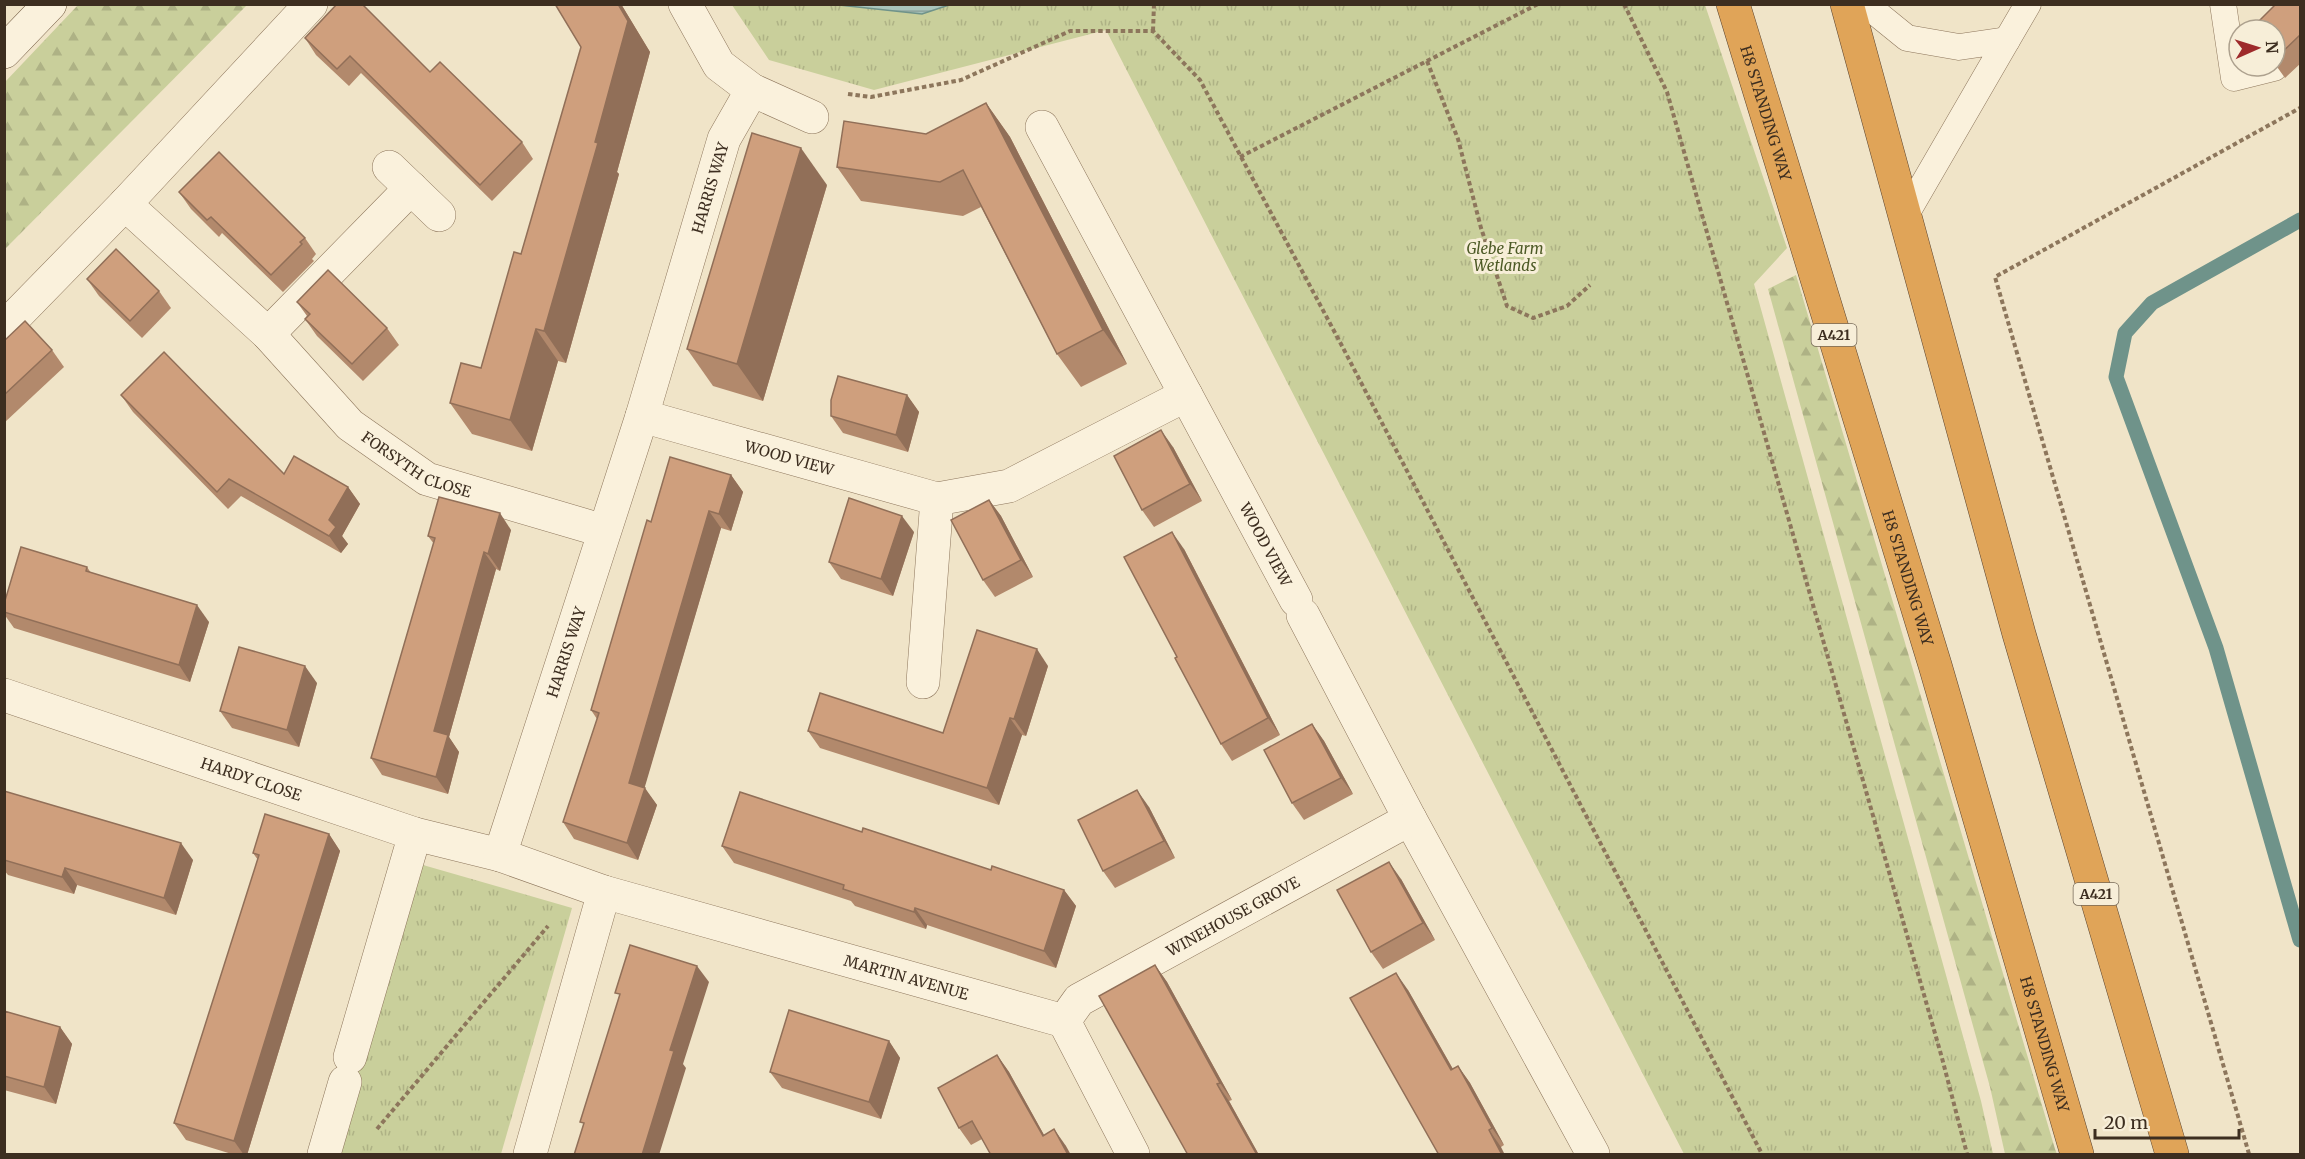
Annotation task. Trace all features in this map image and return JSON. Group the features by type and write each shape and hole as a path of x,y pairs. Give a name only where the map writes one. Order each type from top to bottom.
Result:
{"highway":[{"name":"H8 STANDING WAY","path":"1732,4 1935,664 2077,1155"},
{"name":"A421","path":"1847,4 2019,634 2172,1155"}],"street":[{"path":"4,52 50,4"},
{"path":"8,324 125,204 311,4"},
{"path":"685,4 718,65 752,90 812,117"},
{"name":"HARRIS WAY","path":"500,855 642,416 724,139 752,90"},
{"name":"WOOD VIEW","path":"1042,127 1410,819"},
{"path":"268,334 400,178 439,215"},
{"name":"FORSYTH CLOSE","path":"125,204 268,334 350,425 427,479 604,531"},
{"name":"WOOD VIEW","path":"642,416 937,500 1009,486 1186,395"},
{"path":"923,682 937,500"},
{"name":"HARDY CLOSE","path":"4,695 415,834 500,855"},
{"path":"1410,819 1593,1155"},
{"name":"WINEHOUSE GROVE","path":"1064,1022 1079,1000 1410,819"},
{"path":"324,1155 415,834"},
{"path":"500,855 593,888 530,1155"},
{"name":"MARTIN AVENUE","path":"593,888 1064,1022"},
{"path":"1064,1022 1133,1155"}],"lane":[{"path":"1865,4 1907,38 1959,47 2007,40"},
{"path":"1905,216 2028,4"},
{"path":"2223,4 2227,31"}],"path":[{"path":"1154,4 1153,31 1200,80 1239,157 1347,355 1762,1155"},
{"path":"1239,157 1527,7 1538,4"},
{"path":"1624,4 1667,92 1942,1058 1967,1155"},
{"path":"837,92 871,97 961,80 1070,32 1153,31"},
{"path":"1427,61 1458,139 1481,228 1507,306 1533,318 1567,306 1590,285"},
{"path":"2249,1155 1995,277 2301,108"},
{"path":"370,1137 593,888"}],"green space":[{"path":"78,5 247,5 5,249 5,82"},
{"name":"Glebe Farm Wetlands","path":"732,5 1705,5 1787,248 1754,284 1981,1101 1993,1154 1684,1154 1106,30 874,90 769,60"},
{"path":"1796,275 2057,1154 2005,1154 1990,1087 1768,289"},
{"path":"416,863 572,908 501,1154 333,1154"}],"water":[{"path":"839,5 949,5 922,14"}],"building":[{"path":"337,4 362,4 430,72 440,62 522,142 480,185 350,56 337,69 305,38"},
{"path":"555,4 618,4 628,21 595,142 598,143 544,331 536,329 510,420 450,403 461,363 481,368 514,252 521,254 581,47"},
{"path":"2276,4 2301,4 2301,34 2287,47 2287,18 2262,18"},
{"path":"986,103 1103,330 1057,354 963,170 940,182 837,167 844,121 926,134"},
{"path":"752,133 801,148 737,364 687,349"},
{"path":"219,152 305,238 300,242 302,244 271,275 211,217 207,220 179,192"},
{"path":"116,249 159,291 130,321 87,279"},
{"path":"328,270 387,328 352,364 305,319 310,314 297,302"},
{"path":"25,321 52,350 4,395 4,341"},
{"path":"164,352 284,474 294,456 348,487 329,520 336,527 329,536 229,479 217,492 121,395"},
{"path":"838,376 907,395 896,435 831,416 831,400"},
{"path":"1161,430 1190,484 1142,510 1114,456"},
{"path":"670,457 731,475 719,514 709,511 629,783 645,788 627,843 563,822 599,713 591,710 647,520 651,522"},
{"path":"439,497 500,513 488,554 484,552 434,731 448,735 436,777 371,758 435,538 428,536"},
{"path":"849,498 902,516 881,579 829,562"},
{"path":"989,500 1021,560 983,580 951,520"},
{"path":"1172,532 1268,718 1221,744 1124,557"},
{"path":"21,547 87,567 86,571 197,605 179,665 4,612 4,604"},
{"path":"977,630 1037,649 1014,719 1010,718 987,788 808,731 820,693 943,733"},
{"path":"239,647 305,666 287,730 220,711"},
{"path":"1312,724 1341,778 1292,803 1264,750"},
{"path":"1137,790 1164,841 1103,871 1078,820"},
{"path":"4,791 181,843 164,898 65,868 62,877 4,860"},
{"path":"740,792 862,832 863,828 991,870 992,866 1064,890 1044,951 915,908 914,912 843,889 844,885 722,846"},
{"path":"265,814 329,834 234,1141 174,1123 259,855 253,853"},
{"path":"1389,862 1423,923 1371,952 1337,890"},
{"path":"630,945 697,966 670,1050 674,1051 642,1155 574,1155 584,1123 580,1122 620,994 615,993"},
{"path":"1155,965 1257,1155 1188,1155 1099,996"},
{"path":"1396,973 1451,1070 1458,1066 1492,1128 1489,1130 1502,1155 1439,1155 1350,998"},
{"path":"789,1010 889,1041 869,1102 770,1072"},
{"path":"4,1011 60,1027 44,1087 4,1076"},
{"path":"997,1055 1043,1136 1054,1129 1068,1155 991,1155 972,1121 959,1128 938,1088"}],"waterway":[{"path":"2300,220 2152,303 2125,333 2116,377 2216,648 2300,940"}]}
